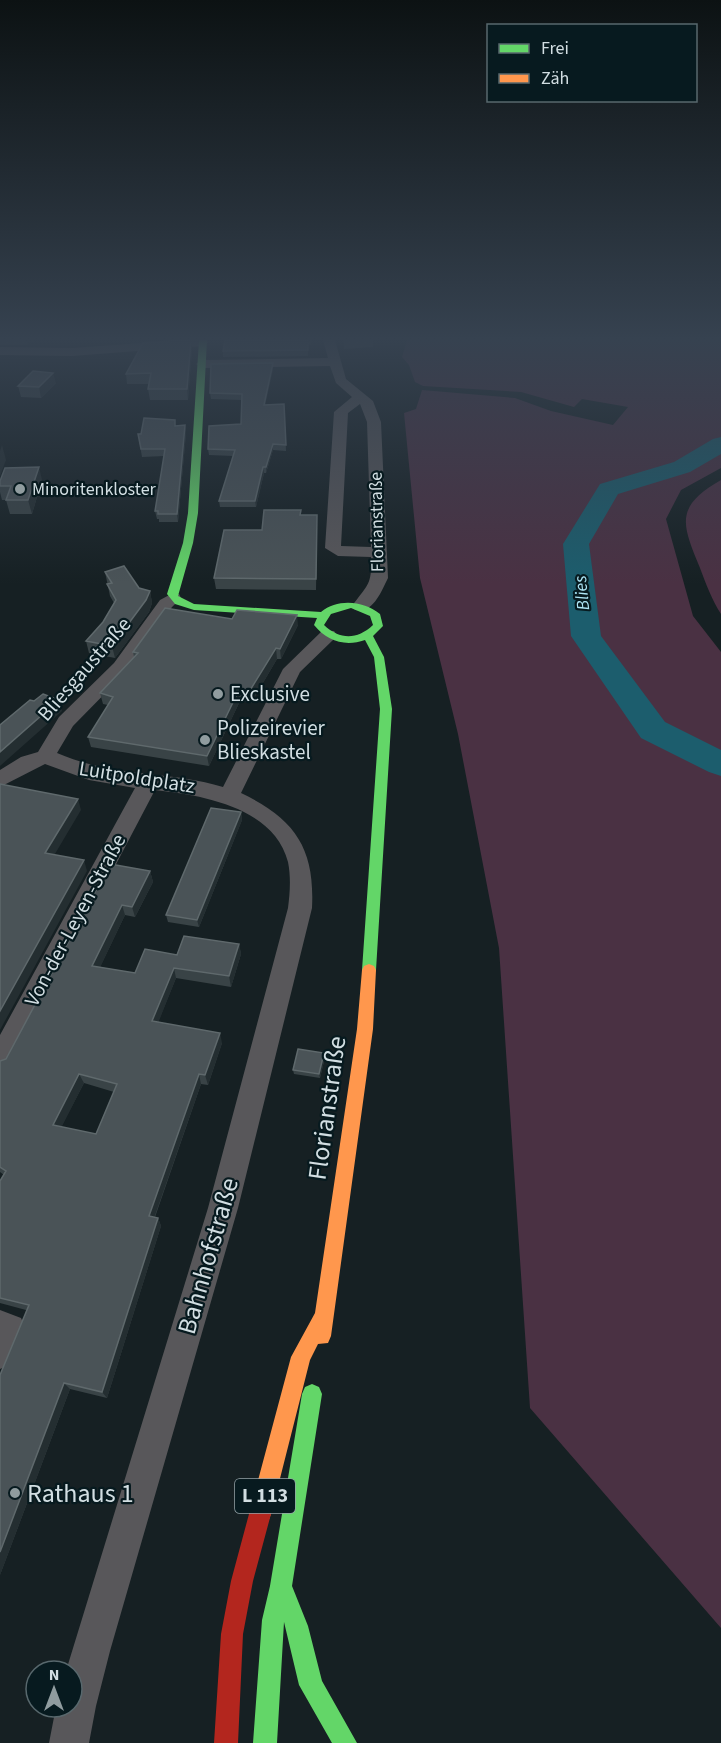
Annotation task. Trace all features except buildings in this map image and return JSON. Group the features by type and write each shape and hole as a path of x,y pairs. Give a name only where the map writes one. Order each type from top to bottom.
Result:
{"main road":[{"name":"Bliesgaustraße","path":"174,591 188,543 193,513 199,421"},
{"path":"174,591 214,607 322,615 334,607 361,606 375,614 378,626 368,636 352,640 328,635 319,626 322,615"},
{"name":"Florianstraße","path":"319,1351 365,1029 386,709 379,657 368,636"},
{"name":"L 113","path":"226,1743 232,1634 242,1581 301,1357 324,1315"},
{"name":"L 113","path":"265,1743 273,1620 281,1586 315,1374"},
{"path":"281,1586 297,1626 307,1672 317,1695 345,1743"}],"street":[{"path":"340,421 333,548 338,551 380,552"},
{"name":"Florianstraße","path":"361,606 370,597 380,578 374,421"},
{"name":"Bliesgaustraße","path":"46,756 50,742 65,722 120,667 143,639 174,591"},
{"path":"230,795 292,669 328,635"},
{"path":"0,780 28,762 46,756"},
{"name":"Luitpoldplatz","path":"46,756 89,773 206,789 230,795"},
{"name":"Von-der-Leyen-Straße","path":"0,1059 149,781"},
{"name":"Bahnhofstraße","path":"69,1743 76,1706 91,1652 223,1208 300,908 302,870 300,859 291,843 263,813 230,795"},
{"path":"0,1326 10,1329 0,1353"}],"shaded area":[{"path":"405,421 597,421 613,425 616,421 721,421 721,468 681,490 666,519 693,616 721,652 721,1628 530,1408 499,948 458,734 420,578"},
{"path":"721,480 721,614 709,592 694,553 686,528 686,518 695,499"}],"waterway":[{"name":"Blies","path":"721,444 682,467 609,489 576,544 586,636 653,730 721,764"}],"traffic: fast":[{"path":"198,421 193,513 188,543 172,594 178,602 194,607 322,615"},
{"path":"352,605 375,614 378,626 364,637 340,639 325,632 319,625 327,612 352,605"},
{"path":"368,636 379,657 386,709 369,970"},
{"path":"312,1394 281,1586 297,1626 311,1685 345,1743"},
{"path":"265,1743 273,1620 281,1586"}],"traffic: slow":[{"path":"321,1336 365,1029 369,970"},
{"path":"260,1514 301,1357 324,1315"}],"traffic: jam":[{"path":"226,1743 232,1634 242,1581 260,1514"}],"place":[{"name":"Minoritenkloster","path":"20,489"},
{"name":"Exclusive","path":"218,694"},
{"name":"Polizeirevier Blieskastel","path":"205,740"},
{"name":"Rathaus 1","path":"15,1493"}]}
